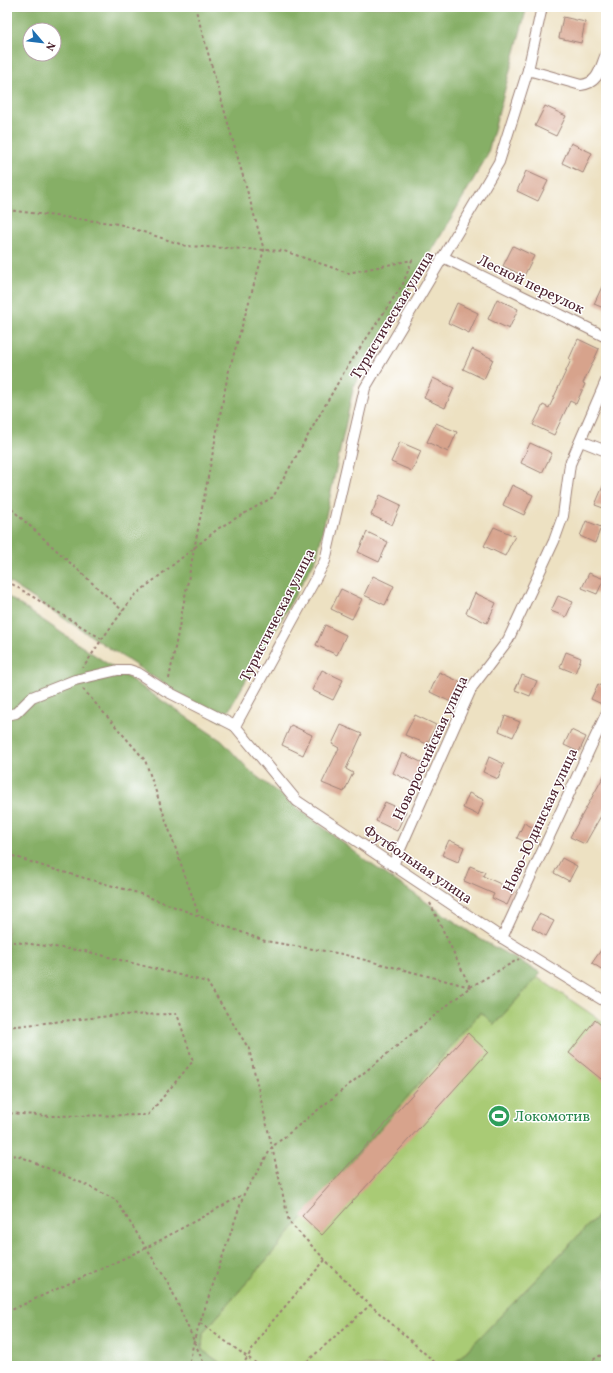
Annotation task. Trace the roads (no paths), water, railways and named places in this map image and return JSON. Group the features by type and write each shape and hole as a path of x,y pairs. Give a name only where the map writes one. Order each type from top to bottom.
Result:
{"street":[{"name":"Туристическая улица","path":"235,726 325,561 365,388 499,162 528,70 542,7"},
{"path":"528,70 581,85 589,84 595,79 606,54"},
{"name":"Лесной переулок","path":"443,257 606,337"},
{"name":"Новороссийская улица","path":"393,864 472,687 508,640 554,541 562,516 570,464 606,381"},
{"path":"581,440 606,451"},
{"path":"7,715 16,713 32,697 75,680 118,670 129,670 138,673 166,691 235,726"},
{"name":"Ново-Юдинская улица","path":"502,938 606,714"},
{"name":"Футбольная улица","path":"235,726 296,801 393,864 502,938 606,1002"}],"place":[{"name":"Локомотив","path":"499,1116"}]}
